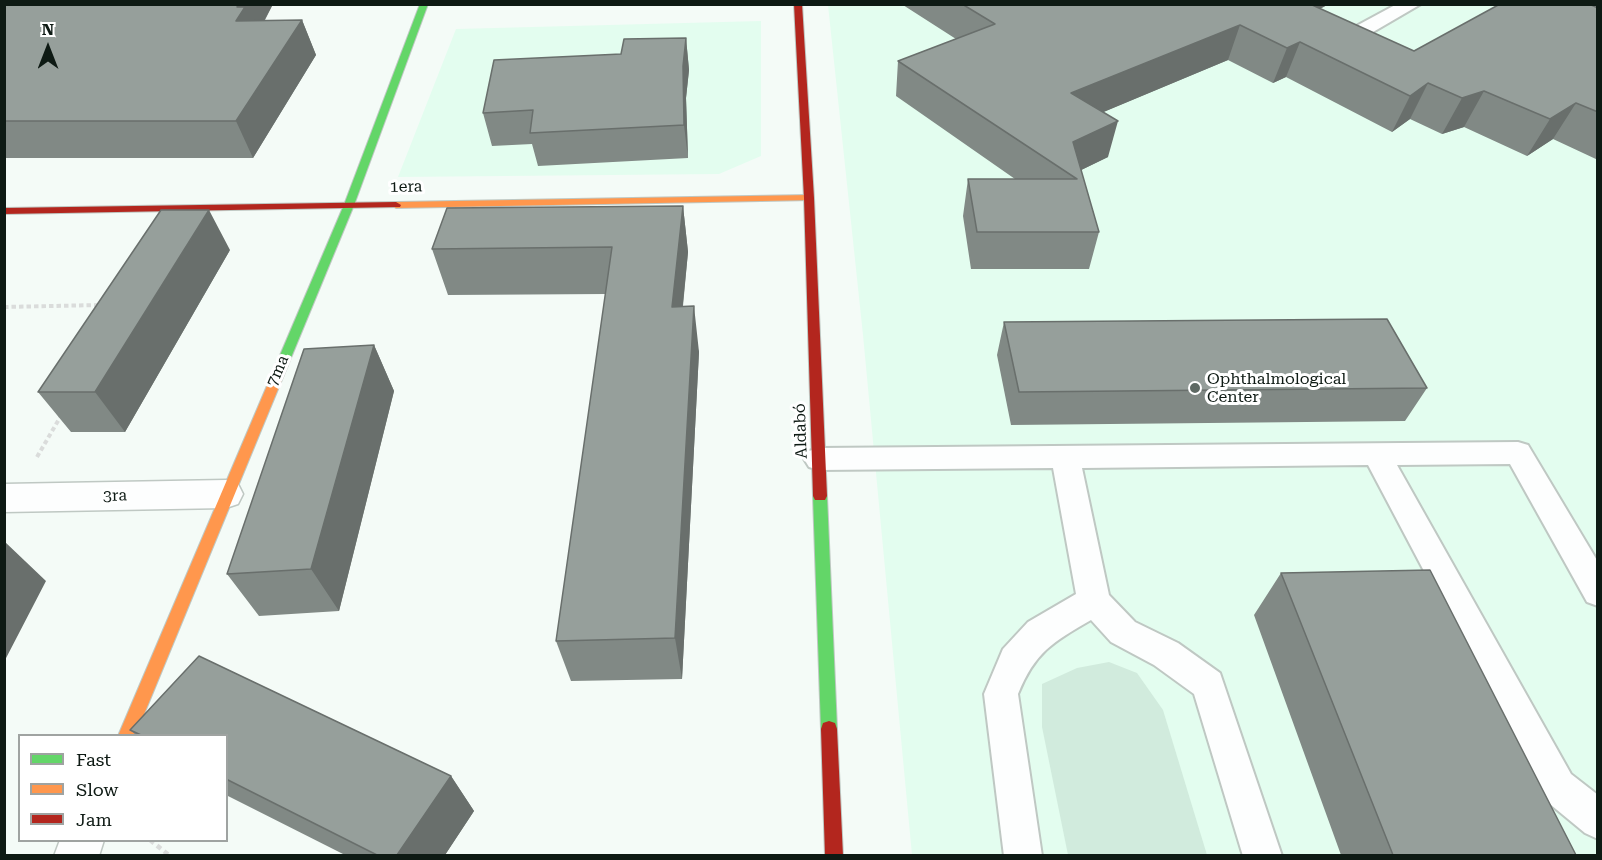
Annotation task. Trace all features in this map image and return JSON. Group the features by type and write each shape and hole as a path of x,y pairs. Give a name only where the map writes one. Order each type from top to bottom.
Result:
{"street":[{"name":"7ma","path":"126,734 225,494 349,205 424,4"},
{"name":"Aldabó","path":"798,4 809,198 834,855"},
{"name":"1era","path":"4,211 809,198"},
{"name":"3ra","path":"9,498 225,494"}],"lane":[{"path":"1354,35 1412,4"},
{"path":"819,459 1518,453 1598,592"},
{"path":"1376,454 1558,787 1598,820"},
{"path":"1065,456 1094,601 1123,632 1166,654 1208,684 1263,855"},
{"path":"1023,855 1001,694 1015,660 1040,632 1094,601"}],"path":[{"path":"4,307 103,305"},
{"path":"9,498 66,406"},
{"path":"153,842 170,855"}],"shaded area":[{"path":"828,5 1597,5 1597,855 912,855 863,335"},
{"path":"761,21 761,156 719,174 398,177 456,29"},
{"path":"1109,662 1137,673 1163,710 1207,855 1068,855 1042,727 1042,684 1077,668"}],"building":[{"path":"4,4 239,4 237,7 245,7 236,21 302,20 236,121 4,121"},
{"path":"962,4 1310,4 1414,51 1500,4 1589,4 1598,8 1598,112 1576,103 1550,119 1484,91 1462,98 1428,83 1410,96 1300,42 1287,48 1240,25 1071,93 1118,121 1073,142 1099,232 977,232 968,179 1077,179 898,61 995,24"},
{"path":"686,38 683,66 684,125 530,133 533,110 483,113 494,60 621,54 624,39"},
{"path":"683,206 672,307 694,306 675,638 556,641 612,247 432,249 447,208"},
{"path":"161,210 209,210 95,392 38,392"},
{"path":"1387,319 1427,388 1019,392 1004,322"},
{"path":"374,345 311,569 227,574 304,349"},
{"path":"1430,570 1576,855 1393,855 1281,573"},
{"path":"199,656 451,776 397,855 377,855 228,780 228,734 139,734 130,730"}],"traffic: fast":[{"path":"284,360 349,205 424,4"},
{"path":"820,496 829,729"}],"traffic: slow":[{"path":"396,205 809,198"},
{"path":"127,734 284,360"}],"traffic: jam":[{"path":"798,4 809,198 820,496"},
{"path":"4,211 396,205"},
{"path":"829,729 834,856"}],"place":[{"name":"Ophthalmological Center","path":"1195,388"}]}
